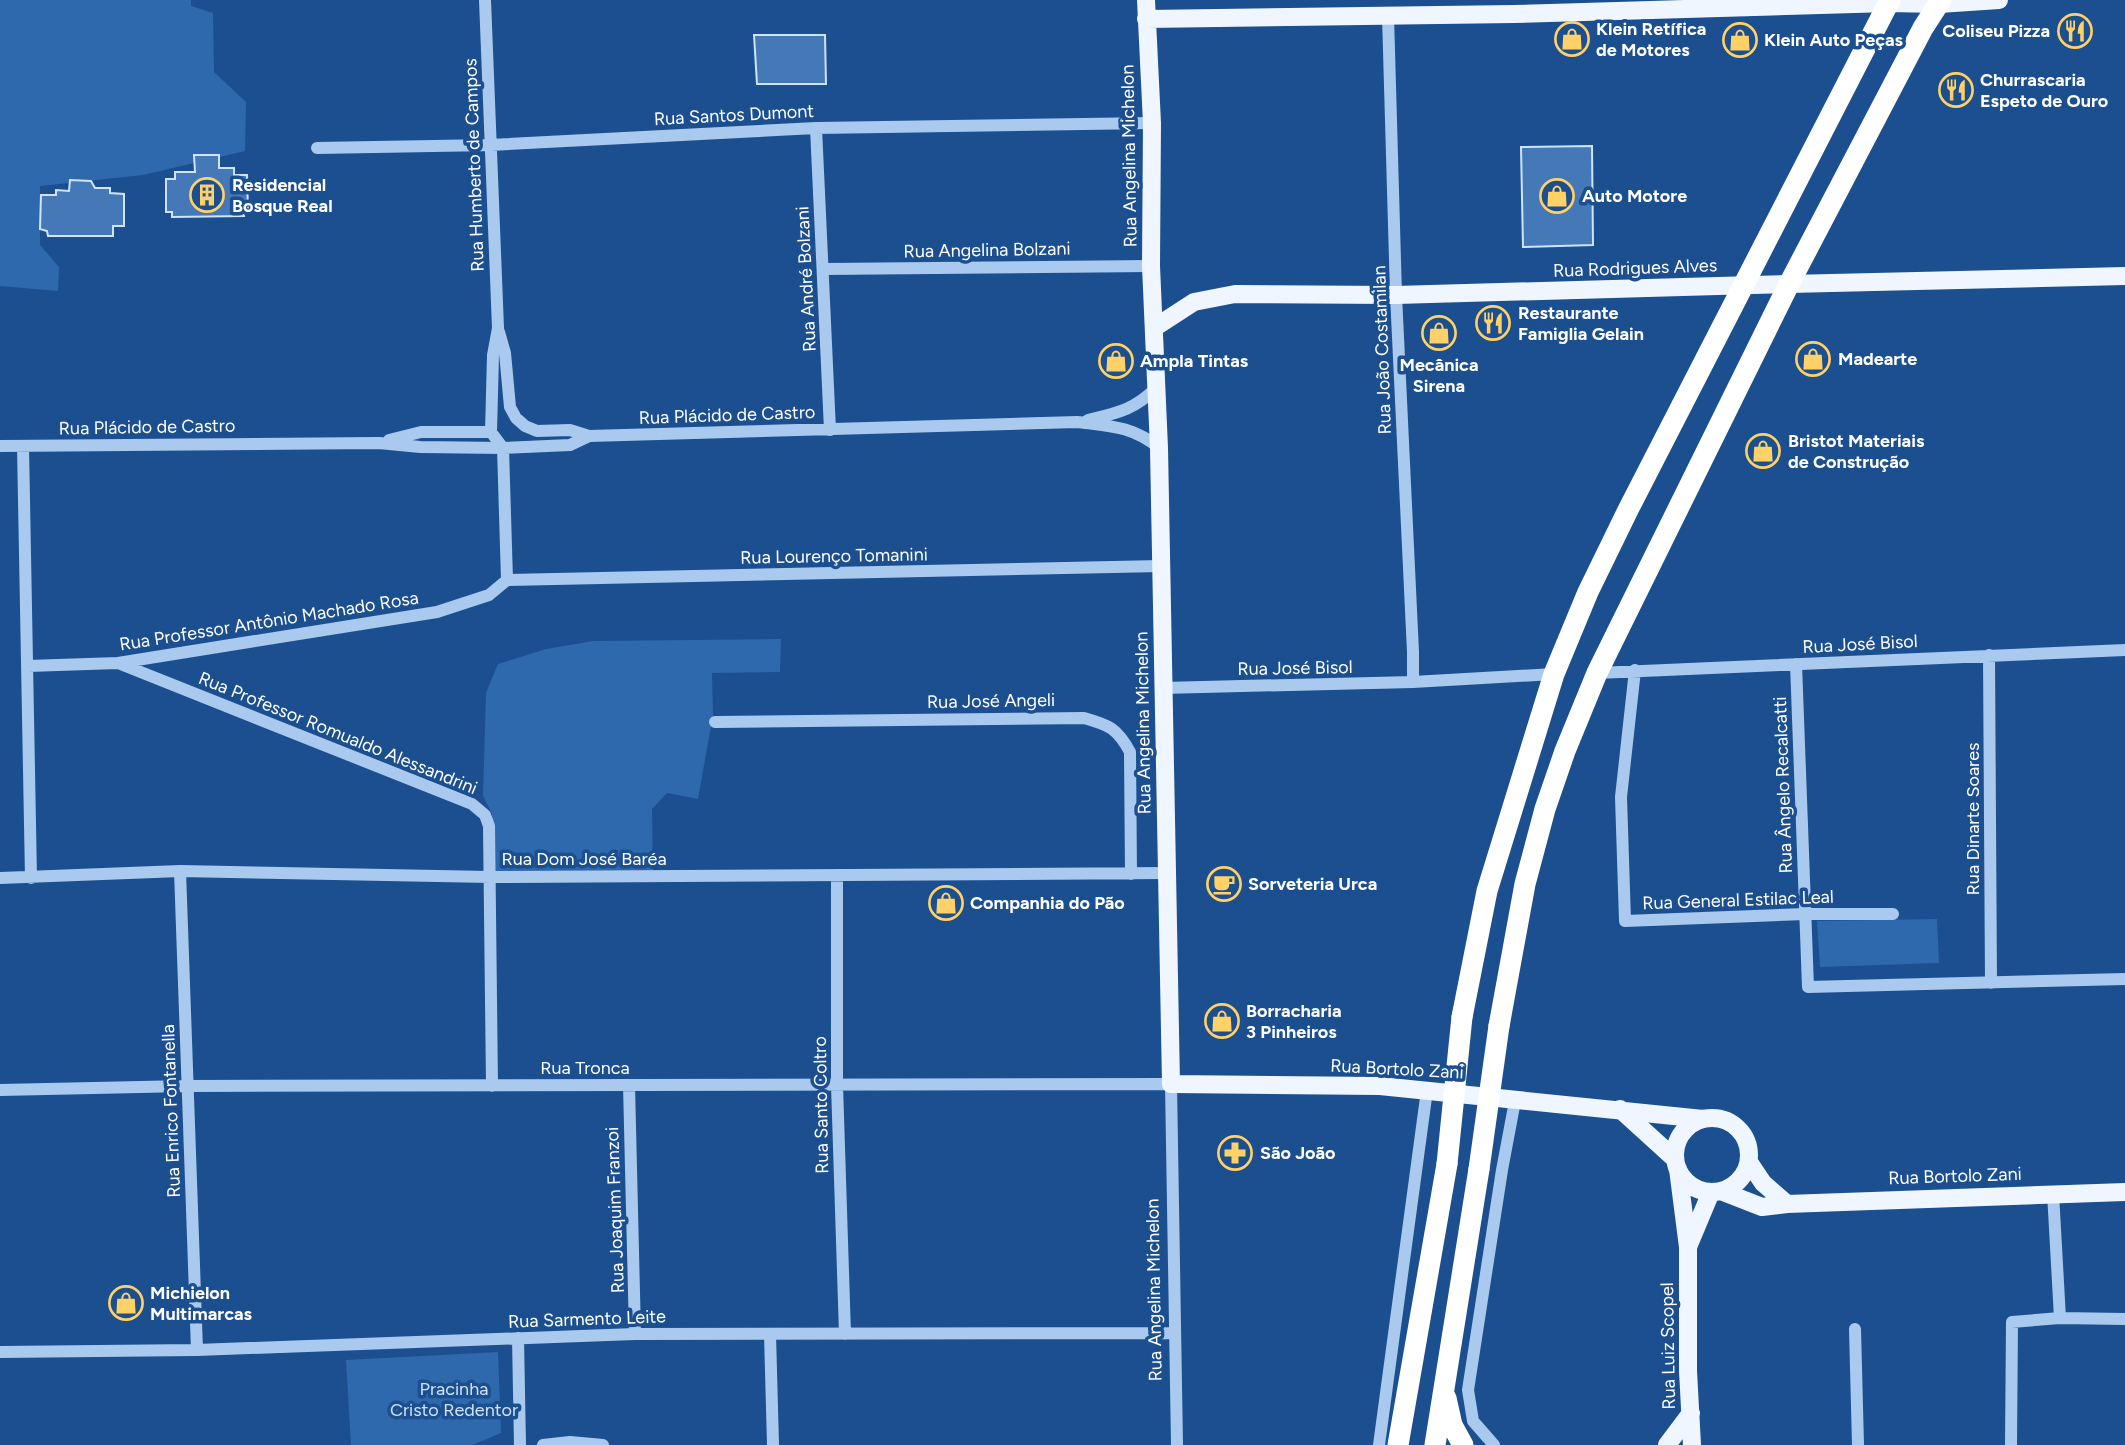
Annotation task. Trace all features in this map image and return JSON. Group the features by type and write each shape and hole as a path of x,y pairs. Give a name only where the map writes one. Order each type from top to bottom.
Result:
{"highway":[{"path":"1398,1445 1447,1164 1462,1017 1487,891 1554,674 1588,592 1629,508 1889,1"},
{"path":"1434,1445 1479,1169 1499,1026 1525,884 1545,809 1565,751 1597,673 1789,284 1923,27 1940,2"},
{"path":"1444,1387 1452,1425 1463,1445"}],"main road":[{"name":"Rua Angelina Michelon","path":"1146,0 1152,123 1151,265 1159,447 1171,1084"},
{"path":"1146,19 1388,16 1514,7 1998,0"},
{"name":"Rua Rodrigues Alves","path":"1154,328 1194,302 1236,294 1396,295 2125,276"},
{"name":"Rua Bortolo Zani","path":"1171,1084 1380,1086 1703,1119"},
{"path":"1620,1109 1676,1164 1683,1178 1691,1186 1716,1192 1740,1181 1749,1162"},
{"path":"1676,1164 1679,1138 1693,1123 1703,1119 1724,1120 1742,1132 1747,1141 1749,1162 1763,1183 1787,1203"},
{"name":"Rua Luiz Scopel","path":"1676,1164 1688,1247 1688,1371 1692,1445"},
{"name":"Rua Bortolo Zani","path":"1716,1192 1762,1206 2125,1192"},
{"name":"Rua Luiz Scopel","path":"1688,1247 1716,1192"},
{"path":"1667,1445 1690,1413"}],"street":[{"name":"Rua Humberto de Campos","path":"485,0 498,328 493,355 491,432"},
{"name":"Rua João Costamilan","path":"1388,16 1396,295 1413,682"},
{"name":"Rua Santos Dumont","path":"317,148 491,145 816,128 1152,123"},
{"name":"Rua André Bolzani","path":"816,128 830,430"},
{"name":"Rua Angelina Bolzani","path":"823,269 1151,265"},
{"name":"Rua Humberto de Campos","path":"498,328 505,353 510,407 516,418 537,431 570,430 589,436"},
{"name":"Rua Plácido de Castro","path":"1077,422 1120,413 1141,403 1155,389"},
{"name":"Rua Plácido de Castro","path":"0,446 379,443 420,447 503,448 570,444 589,436 1077,422 1125,428 1148,438 1159,447"},
{"name":"Rua Plácido de Castro","path":"379,443 421,432 491,432"},
{"path":"491,432 503,448 507,580"},
{"path":"23,446 32,877"},
{"name":"Rua Lourenço Tomanini","path":"507,580 1161,566"},
{"name":"Rua Professor Antônio Machado Rosa","path":"27,666 118,663 437,612 489,595 507,580"},
{"name":"Rua José Bisol","path":"1597,673 2125,650"},
{"name":"Rua Dinarte Soares","path":"1989,655 1992,983"},
{"name":"Rua Professor Romualdo Alessandrini","path":"118,663 472,804 485,814 489,826 492,1086"},
{"name":"Rua Ângelo Recalcatti","path":"1796,664 1808,987 1992,983"},
{"name":"Rua General Estilac Leal","path":"1635,670 1621,797 1625,921 1805,914 1893,914"},
{"name":"Rua José Bisol","path":"1162,688 1413,682 1554,674"},
{"name":"Rua José Angeli","path":"715,722 1084,718 1105,724 1121,736 1130,752 1131,874"},
{"name":"Rua Dom José Baréa","path":"0,878 180,871 490,877 1167,873"},
{"name":"Rua Enrico Fontanella","path":"180,871 197,1350"},
{"name":"Rua Santo Coltro","path":"838,875 837,1085 845,1334"},
{"path":"1992,983 2125,979"},
{"name":"Rua Tronca","path":"0,1090 187,1086 1171,1084"},
{"name":"Rua Angelina Michelon","path":"1171,1084 1177,1445"},
{"name":"Rua Joaquim Franzoi","path":"629,1085 635,1334"},
{"path":"1379,1445 1427,1090"},
{"path":"1494,1445 1473,1421 1468,1390 1515,1101"},
{"path":"2053,1193 2060,1318"},
{"path":"2011,1445 2012,1322 2060,1318 2125,1319"},
{"path":"1855,1329 1858,1445"},
{"name":"Rua Sarmento Leite","path":"0,1352 197,1350 635,1334 1175,1333"},
{"path":"770,1334 773,1445"},
{"path":"517,1338 520,1445"},
{"path":"543,1445 603,1445"}],"green space":[{"path":"0,0 191,0 191,6 213,13 214,72 246,102 245,151 143,175 40,186 40,245 59,267 58,291 0,286"},
{"path":"781,639 780,672 712,673 713,715 698,799 667,793 652,809 653,874 493,874 492,814 483,796 486,693 498,664 546,649 593,641"},
{"path":"1937,919 1939,963 1820,967 1817,921"},
{"name":"Pracinha Cristo Redentor","path":"498,1352 501,1433 472,1445 351,1445 346,1360"}],"building":[{"path":"754,35 825,35 826,84 757,84"},
{"name":"Auto Motore","path":"1592,146 1593,245 1523,247 1521,147"},
{"name":"Residencial Bosque Real","path":"194,155 219,155 219,168 234,168 234,175 247,175 248,210 243,210 244,216 172,217 172,212 166,212 166,179 175,179 175,172 195,172"},
{"path":"70,180 91,181 95,188 110,188 110,193 124,194 124,226 113,226 113,236 48,236 47,231 40,229 41,195 56,195 56,190 69,191"}],"place":[{"name":"Coliseu Pizza","path":"2075,31"},
{"name":"Klein Retífica de Motores","path":"1572,39"},
{"name":"Klein Auto Peças","path":"1740,40"},
{"name":"Churrascaria Espeto de Ouro","path":"1956,90"},
{"name":"Residencial Bosque Real","path":"207,195"},
{"name":"Auto Motore","path":"1557,196"},
{"name":"Restaurante Famiglia Gelain","path":"1493,323"},
{"name":"Mecânica Sirena","path":"1439,333"},
{"name":"Madearte","path":"1813,359"},
{"name":"Ampla Tintas","path":"1116,361"},
{"name":"Bristot Materiais de Construção","path":"1763,451"},
{"name":"Sorveteria Urca","path":"1224,884"},
{"name":"Companhia do Pão","path":"946,903"},
{"name":"Borracharia 3 Pinheiros","path":"1222,1021"},
{"name":"São João","path":"1235,1153"},
{"name":"Michielon Multimarcas","path":"126,1303"}]}
